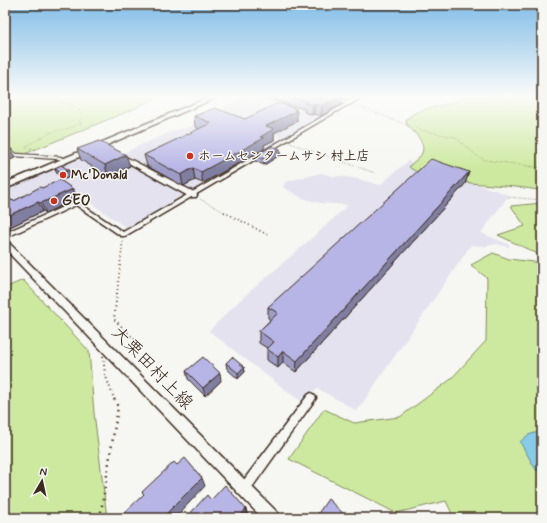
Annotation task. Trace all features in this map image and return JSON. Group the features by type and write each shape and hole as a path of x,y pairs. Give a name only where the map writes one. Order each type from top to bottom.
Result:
{"highway":[{"path":"5,186 161,120"}],"main road":[{"path":"102,146 192,195"},
{"name":"大栗田村上線","path":"5,244 273,518"}],"street":[{"path":"5,236 76,203 123,235 320,120"},
{"path":"244,489 311,398"}],"lane":[{"path":"5,147 16,155 27,157 60,158 65,161"}],"path":[{"path":"27,157 27,153 35,149 25,147 49,133 73,126 81,122 80,120"},
{"path":"397,120 420,130 455,137 477,156 486,160 542,168"},
{"path":"286,141 375,173"},
{"path":"192,195 268,235"},
{"path":"508,197 542,200"},
{"path":"123,235 114,319 143,348"},
{"path":"100,518 118,407 108,386 101,342"}],"shaded area":[{"name":"ホームセンタームサシ 村上店","path":"204,120 226,120 282,142 191,193 121,154 170,132 189,127"},
{"path":"235,120 317,120 284,139"},
{"path":"103,149 187,195 128,229 82,197 12,231 5,225 5,189"},
{"path":"408,161 509,195 481,233 510,245 509,247 497,244 486,246 471,245 357,411 317,388 303,402 209,331 239,301 348,205 320,203 302,198 283,187 285,182 321,173 335,177 339,176 358,179 380,185"}],"green space":[{"path":"5,120 106,120 5,162"},
{"path":"406,120 542,120 542,191 528,188 453,181 435,178 420,173 409,167 421,155 423,147 419,138 407,125"},
{"path":"542,203 542,256 498,235 525,226 511,206"},
{"path":"493,253 509,259 542,263 542,518 454,518 446,501 396,513 289,459 324,409 354,423 400,417 450,380 486,341 487,278 471,265"},
{"path":"23,280 89,351 94,413 107,518 5,518 5,288"}],"water":[{"path":"542,429 542,470 536,470 520,442 528,435"}],"building":[{"path":"205,120 278,120 266,126 274,129 260,137 264,138 201,172 193,168 181,175 144,155 211,123"},
{"path":"99,141 126,155 105,165 77,149"},
{"path":"272,146 280,149 264,159 255,156"},
{"path":"431,159 469,172 297,361 283,351 278,357 267,349 274,342 259,331 278,313 268,307"},
{"path":"61,165 69,170 62,173 55,168"},
{"path":"60,180 73,189 41,203 38,202 5,217 5,196 14,201 40,187 42,188"},
{"path":"203,357 220,373 203,388 186,371"},
{"path":"232,357 244,367 238,373 226,363"},
{"path":"185,458 202,478 162,518 119,518 144,494 142,492 174,462 177,465"},
{"path":"225,485 246,509 239,518 186,518 207,495 211,500"},
{"path":"328,499 348,518 315,518"}],"place":[{"name":"ホームセンタームサシ 村上店","path":"190,156"},
{"name":"Mc'Donald","path":"63,175"},
{"name":"GEO","path":"54,201"}]}
